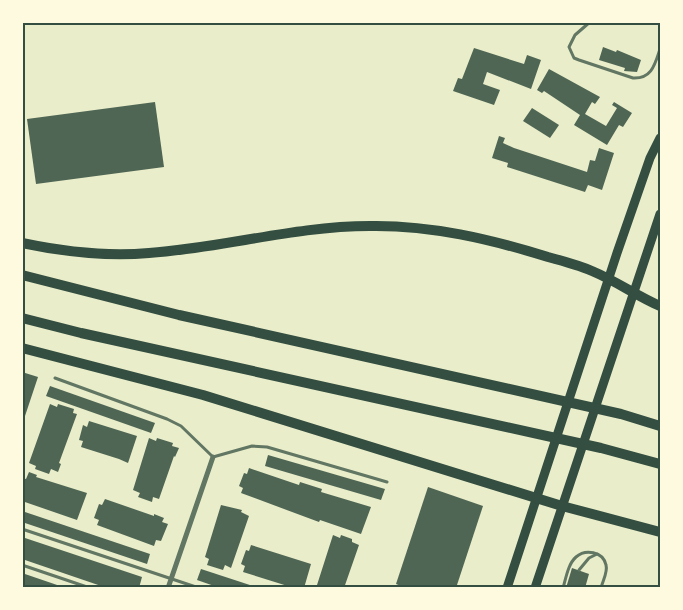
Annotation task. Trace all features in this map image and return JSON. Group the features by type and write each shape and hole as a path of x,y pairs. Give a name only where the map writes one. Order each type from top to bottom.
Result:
{"highway":[{"path":"22,243 68,252 104,255 139,254 328,227 370,225 419,227 514,246 591,271 660,306"},
{"path":"22,276 179,315 609,412 660,426"},
{"path":"22,318 601,448 660,464"},
{"path":"22,348 203,395 562,506 660,531"}],"main road":[{"path":"507,588 608,279 650,158 660,138"},
{"path":"535,588 660,214"}],"street":[{"path":"168,588 213,457"}],"lane":[{"path":"590,22 575,35 569,47 574,58 579,60 633,78 640,78 651,72 660,49"},
{"path":"55,378 168,419 181,426 213,457 252,447 267,447 387,482"},
{"path":"22,529 199,588"},
{"path":"563,588 575,558 593,552 606,562 601,588"},
{"path":"579,570 589,558 597,554"},
{"path":"22,565 90,588"}],"building":[{"path":"603,47 641,60 637,72 624,71 625,68 599,60"},
{"path":"474,48 524,64 527,55 541,60 531,89 487,72 483,84 500,90 494,105 453,91 458,78 462,79"},
{"path":"549,69 600,97 595,104 592,102 585,114 606,126 617,108 612,105 614,102 632,113 623,127 619,125 607,145 574,125 580,115 544,91 542,93 537,90"},
{"path":"155,102 164,167 36,184 27,119"},
{"path":"532,108 559,125 550,138 523,121"},
{"path":"499,136 505,138 503,143 514,148 587,172 590,160 595,161 599,148 614,153 602,190 588,185 585,192 507,167 508,163 492,158"},
{"path":"22,372 38,377 23,422 22,422"},
{"path":"50,386 155,423 151,433 46,396"},
{"path":"50,404 74,409 73,413 77,414 59,463 61,464 58,472 51,469 49,474 35,469 36,466 29,463"},
{"path":"89,421 137,436 128,463 81,447 83,441 79,440 83,425 87,427"},
{"path":"149,438 173,443 172,446 179,448 159,499 153,497 152,502 138,497 140,493 133,490"},
{"path":"268,455 385,489 381,500 265,466"},
{"path":"249,468 299,485 300,482 322,489 321,492 371,507 361,534 320,520 319,522 241,493 243,488 239,486 244,473 247,474"},
{"path":"29,472 37,475 36,477 87,493 77,520 22,501 22,478 26,479"},
{"path":"428,487 483,506 456,588 406,588 396,584"},
{"path":"105,499 164,518 162,522 168,524 161,541 156,540 154,546 97,525 99,520 94,518 99,504 102,505"},
{"path":"221,505 242,510 241,512 249,516 231,568 225,565 223,570 207,565 209,559 205,557"},
{"path":"22,511 150,554 147,564 22,522"},
{"path":"333,535 352,539 352,542 359,545 344,588 315,588 317,585"},
{"path":"22,537 142,577 139,588 107,588 22,559"},
{"path":"251,545 311,564 304,588 294,588 243,572 245,566 241,564 246,550 249,551"},
{"path":"572,568 589,574 585,588 566,588"},
{"path":"201,569 256,587 220,588 197,580"},
{"path":"22,573 63,588 31,588 22,585"}]}
